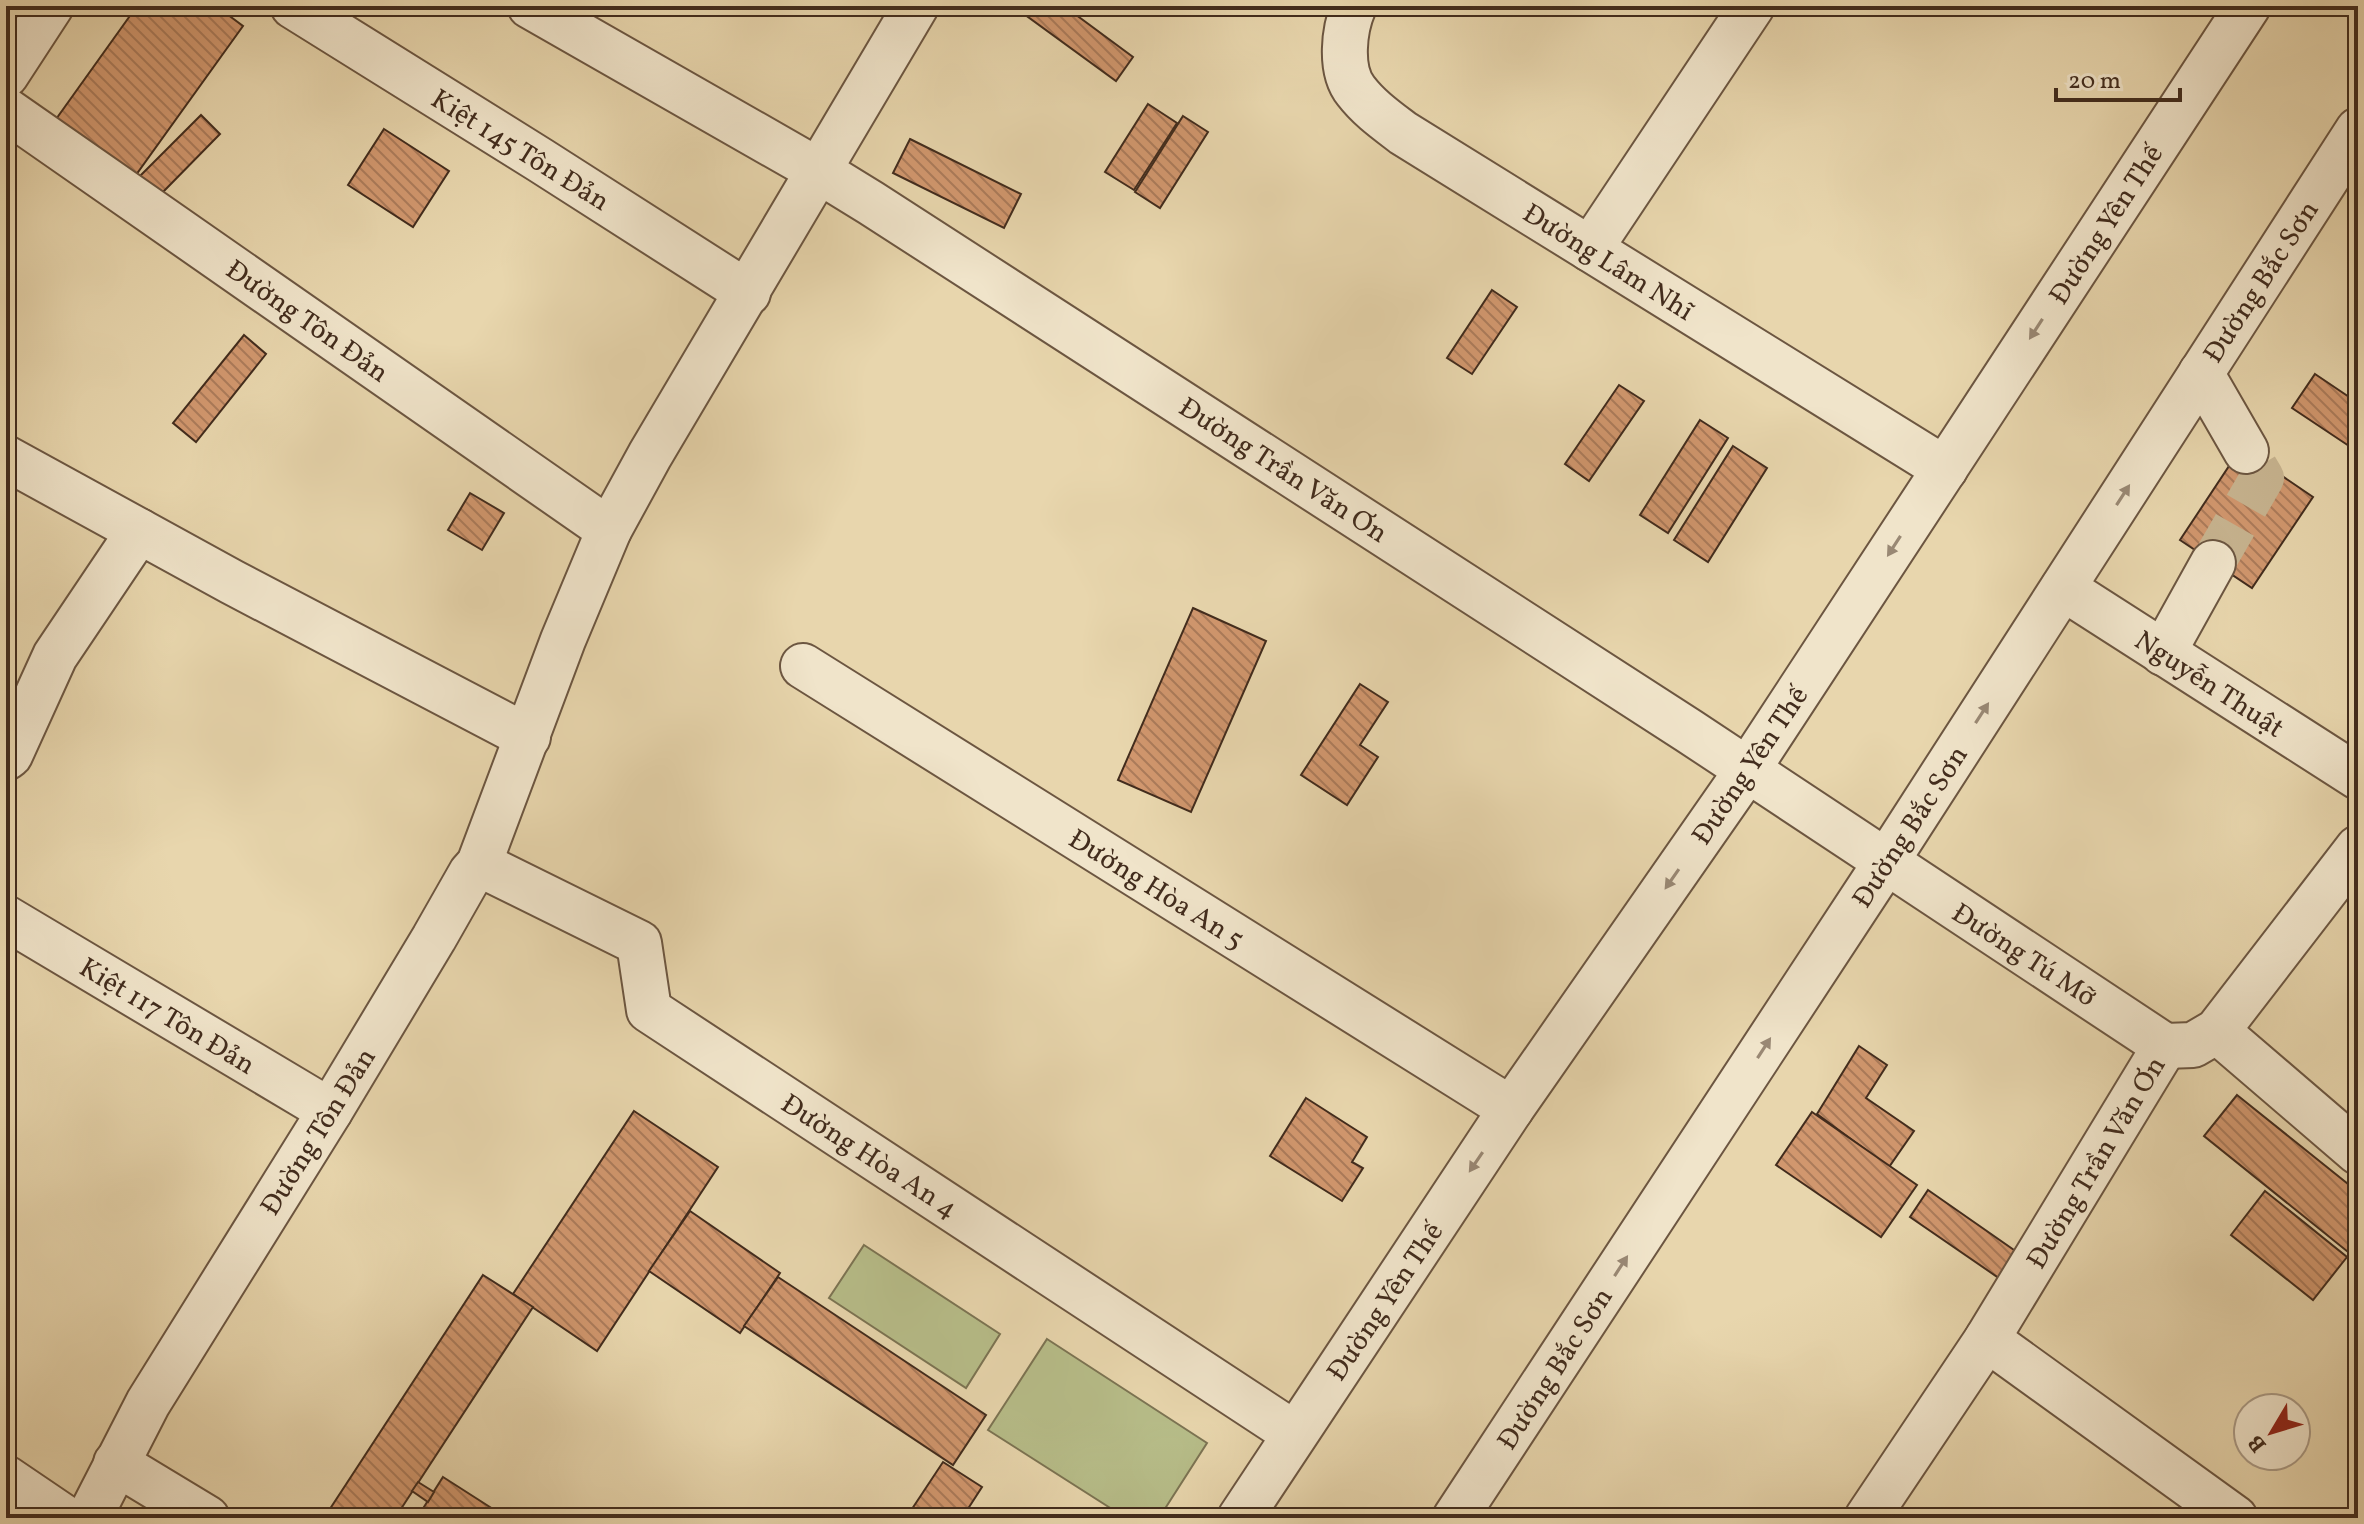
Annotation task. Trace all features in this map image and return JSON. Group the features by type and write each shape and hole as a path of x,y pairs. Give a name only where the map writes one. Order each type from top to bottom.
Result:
{"street":[{"path":"6,75 51,6"},
{"name":"Kiệt 145 Tôn Đản","path":"293,6 748,293"},
{"name":"Đường Trần Văn Ơn","path":"530,6 819,171 1838,830"},
{"name":"Đường Tôn Đản","path":"89,1518 148,1403 479,864 563,640 609,530 650,455 916,6"},
{"name":"Đường Lâm Nhĩ","path":"1354,6 1346,32 1344,56 1353,89 1373,110 1403,133 1945,469"},
{"path":"1590,249 1752,6"},
{"name":"Đường Yên Thế","path":"1240,1518 1511,1109 1766,781 1945,469 2248,6"},
{"name":"Đường Tôn Đản","path":"6,110 609,530"},
{"name":"Đường Bắc Sơn","path":"1455,1518 1886,862 2358,130"},
{"path":"2201,373 2246,451"},
{"path":"6,458 528,737"},
{"path":"6,758 55,656 139,531"},
{"path":"2163,653 2213,563"},
{"name":"Nguyễn Thuật","path":"2063,588 2358,777"},
{"name":"Đường Hòa An 5","path":"803,666 1511,1109"},
{"name":"Đường Tú Mỡ","path":"1838,830 2165,1046"},
{"path":"2358,848 2217,1031 2358,1152"},
{"name":"Đường Hòa An 4","path":"479,864 639,943 649,1010 1295,1434"},
{"name":"Kiệt 117 Tôn Đản","path":"6,918 330,1111"},
{"name":"Đường Trần Văn Ơn","path":"1867,1518 1987,1339 2165,1046 2193,1045 2217,1031"},
{"path":"1987,1339 2235,1518"},
{"path":"116,1463 207,1518"},
{"path":"6,1478 65,1518"}],"green space":[{"path":"864,1245 1000,1334 966,1388 829,1298"},
{"path":"1047,1339 1207,1443 1159,1518 1126,1518 988,1430"}],"building":[{"path":"137,6 216,6 243,26 133,179 54,122"},
{"path":"1013,6 1064,6 1133,57 1116,81"},
{"path":"1148,104 1177,123 1134,190 1105,172"},
{"path":"201,115 220,134 160,195 140,176"},
{"path":"1183,116 1208,132 1160,208 1135,192"},
{"path":"384,129 449,171 413,227 348,185"},
{"path":"910,139 1021,194 1004,228 893,173"},
{"path":"1492,290 1517,307 1472,374 1447,358"},
{"path":"244,335 266,354 196,442 173,423"},
{"path":"2315,374 2358,403 2358,446 2355,450 2292,408"},
{"path":"1619,385 1644,401 1589,481 1565,464"},
{"path":"1700,420 1728,438 1668,533 1640,515"},
{"path":"1733,446 1767,468 1708,562 1674,540"},
{"path":"2241,448 2313,497 2252,588 2180,540"},
{"path":"470,493 504,513 482,550 448,530"},
{"path":"1193,608 1266,641 1191,812 1118,780"},
{"path":"1360,684 1388,702 1360,745 1378,757 1347,805 1301,775"},
{"path":"1859,1046 1887,1065 1866,1098 1914,1131 1889,1167 1817,1114"},
{"path":"2237,1095 2358,1192 2358,1260 2204,1136"},
{"path":"1306,1098 1367,1137 1352,1162 1363,1168 1342,1201 1270,1156"},
{"path":"634,1111 718,1167 597,1351 513,1294"},
{"path":"1812,1112 1917,1185 1881,1237 1776,1165"},
{"path":"1928,1190 2024,1257 2006,1283 1910,1217"},
{"path":"2265,1191 2347,1257 2313,1300 2231,1235"},
{"path":"690,1211 780,1273 740,1333 649,1271"},
{"path":"483,1275 533,1307 395,1518 324,1518"},
{"path":"778,1277 986,1415 953,1465 744,1326"},
{"path":"943,1462 982,1487 962,1518 906,1518"},
{"path":"443,1477 507,1518 417,1518"},
{"path":"418,1482 434,1492 428,1502 412,1491"}],"tunnel":[{"path":"2213,563 2262,478 2246,451"}]}
